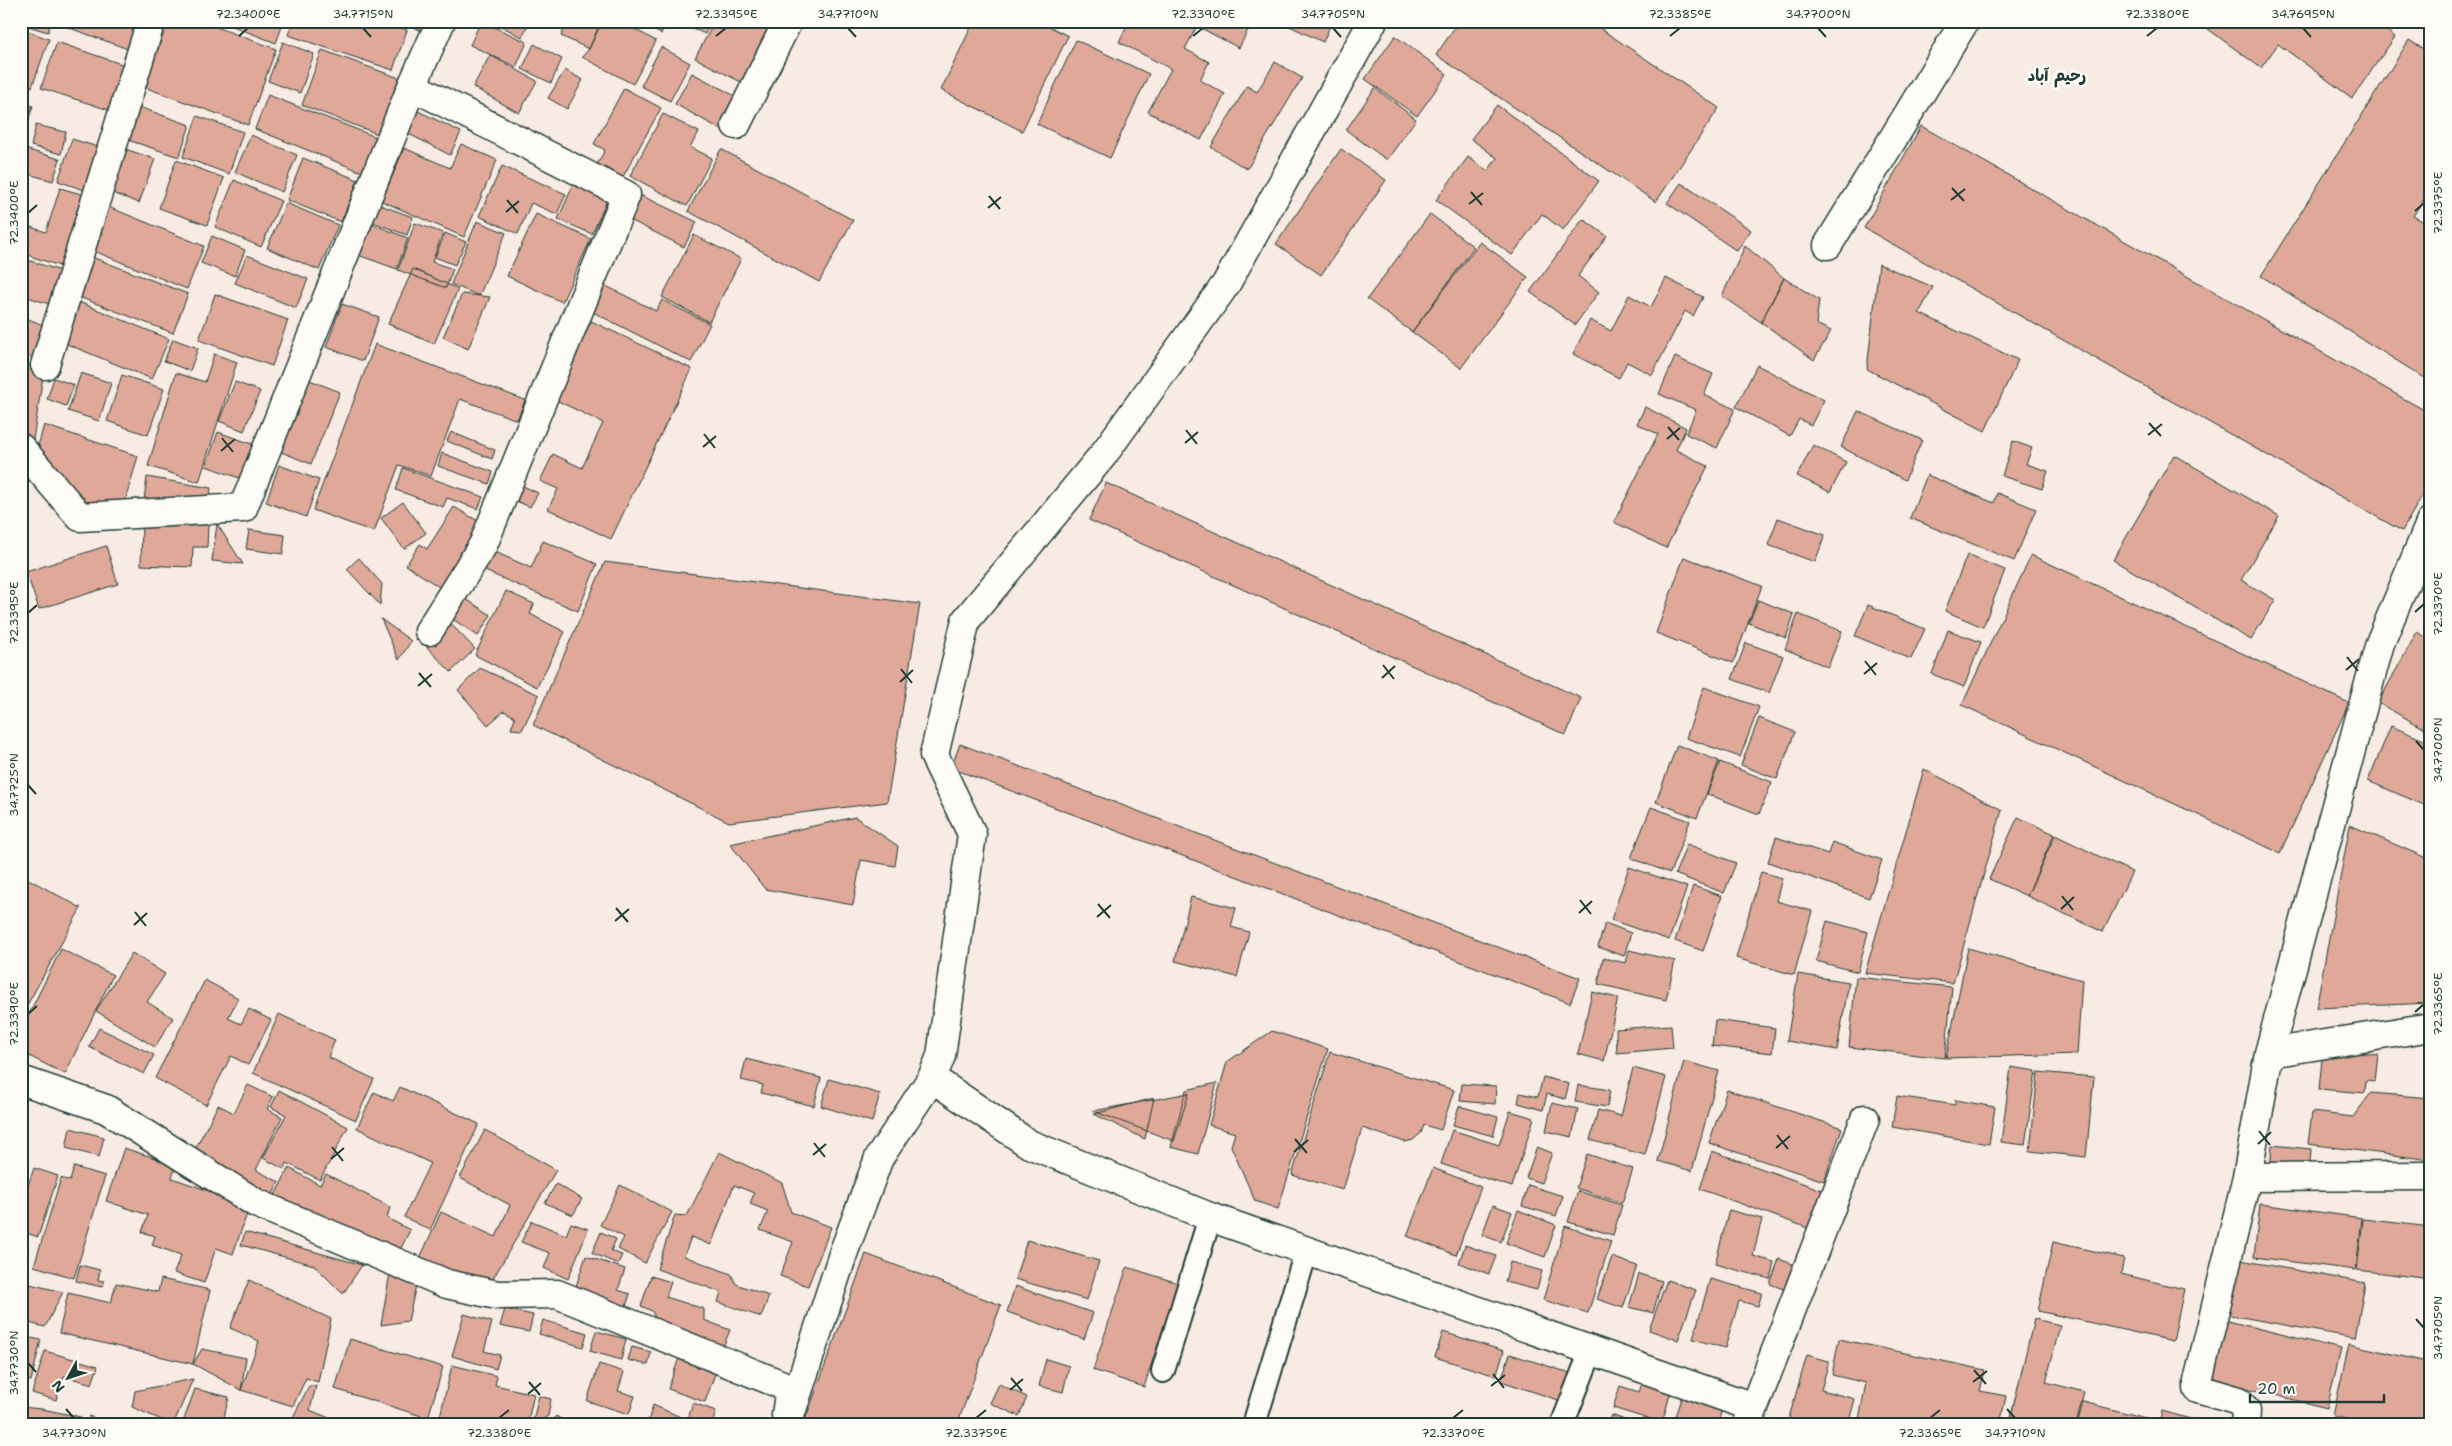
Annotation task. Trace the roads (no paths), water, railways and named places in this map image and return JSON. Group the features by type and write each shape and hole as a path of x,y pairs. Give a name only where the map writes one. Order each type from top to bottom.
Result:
{"street":[{"path":"45,365 151,21"},
{"path":"21,448 80,517 243,508 412,86 441,21"},
{"path":"736,125 788,21"},
{"path":"786,1425 844,1251 879,1158 932,1078 941,1056 972,834 934,755 966,620 1102,455 1226,284 1373,21"},
{"path":"1828,245 1965,21"},
{"path":"412,86 626,195 483,545 429,631"},
{"path":"2245,1425 2246,1411 2239,1401 2198,1389 2198,1381 2247,1177 2269,1053 2380,643 2431,521"},
{"path":"2269,1053 2431,1027"},
{"path":"932,1078 1029,1144 1210,1217 1591,1351 1750,1416 1864,1119"},
{"path":"21,1080 106,1109 256,1203 447,1284 497,1295 557,1294 790,1388 786,1425"},
{"path":"2247,1177 2431,1176"}],"lane":[{"path":"1163,1371 1210,1217"},
{"path":"1256,1418 1306,1252"},
{"path":"1562,1425 1591,1351"}],"district":[{"name":"رحیم آباد","path":"2057,75"}]}
